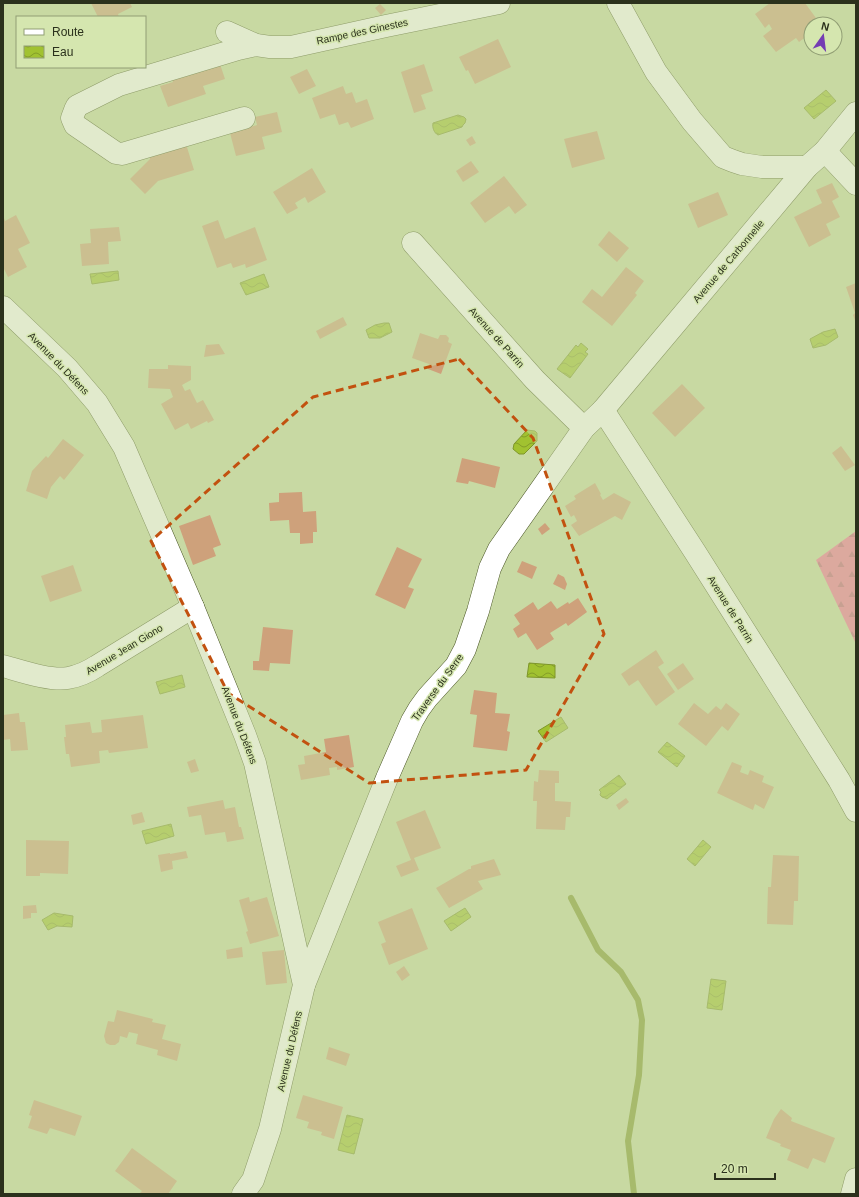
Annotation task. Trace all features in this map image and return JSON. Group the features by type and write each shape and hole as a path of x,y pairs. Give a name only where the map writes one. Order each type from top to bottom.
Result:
{"street":[{"name":"Rampe des Ginestes","path":"227,32 256,45 291,47 499,3"},
{"path":"618,3 656,72 692,121 723,157 742,164 762,167 807,167"},
{"path":"244,118 122,154 116,153 75,125 72,118 74,110 77,106 118,85 256,45"},
{"name":"Avenue de Carbonnelle","path":"602,410 807,167 825,151 856,113"},
{"path":"825,151 856,184"},
{"name":"Avenue de Parrin","path":"414,243 535,380 584,428"},
{"name":"Avenue du Défens","path":"3,307 67,368 97,403 124,447 193,607 255,763 304,985 270,1129 253,1180 243,1194"},
{"name":"Traverse du Serre","path":"304,985 412,721 427,698 456,666 465,649 478,611 490,568 499,549 584,428 602,410"},
{"name":"Avenue de Parrin","path":"602,410 695,552 831,767 856,811"},
{"name":"Avenue Jean Giono","path":"3,666 54,678 68,678 86,673 193,607"},
{"path":"852,1194 856,1179"}],"highlighted area":[{"path":"459,359 533,438 604,634 526,770 369,783 228,693 151,541 313,397"}],"green space":[{"path":"856,531 856,644 816,560"}],"water":[{"path":"826,90 836,101 814,119 804,108"},
{"path":"458,115 466,119 462,127 438,135 435,133 433,123"},
{"path":"118,271 119,280 92,284 90,274"},
{"path":"264,274 269,287 246,295 240,283"},
{"path":"389,323 392,332 380,338 369,338 366,330 375,325"},
{"path":"835,329 838,337 826,345 813,348 810,339 823,332"},
{"path":"581,343 588,349 585,352 588,354 570,378 557,369 576,345 578,347"},
{"path":"527,430 535,431 537,433 537,441 524,454 519,454 513,449 514,444"},
{"path":"529,663 555,665 555,678 527,677"},
{"path":"182,675 185,687 160,694 156,682"},
{"path":"561,717 568,728 546,742 538,731"},
{"path":"667,742 685,756 677,767 658,752"},
{"path":"619,775 626,784 607,799 602,797 599,790"},
{"path":"171,824 174,836 146,844 142,831"},
{"path":"703,840 711,847 695,866 687,859"},
{"path":"465,908 471,917 451,931 444,921"},
{"path":"54,913 73,916 72,927 57,926 48,930 42,920"},
{"path":"711,979 726,981 722,1010 707,1008"},
{"path":"347,1115 363,1119 354,1154 338,1150"}],"building":[{"path":"91,3 130,3 132,7 118,14 119,16 98,16"},
{"path":"770,3 805,3 815,16 803,16 803,39 799,42 796,38 776,52 763,36 772,29 769,24 765,28 755,14"},
{"path":"380,4 386,10 381,15 375,8"},
{"path":"498,39 511,67 475,84 459,57"},
{"path":"220,64 225,79 203,86 206,94 168,107 160,86 173,82 172,79"},
{"path":"424,64 433,91 421,95 426,109 414,113 401,72"},
{"path":"307,69 316,86 299,94 290,77"},
{"path":"343,86 346,94 352,92 356,103 367,99 374,119 351,128 348,122 339,125 335,114 320,119 312,98"},
{"path":"277,112 282,132 262,137 265,149 236,156 230,133 257,125 255,117"},
{"path":"597,131 605,159 572,168 564,139"},
{"path":"472,136 476,143 470,146 466,140"},
{"path":"186,144 194,170 158,181 145,194 130,179 150,159 150,154"},
{"path":"471,161 479,172 463,182 456,171"},
{"path":"312,168 326,192 308,203 305,197 295,203 298,208 287,214 273,192"},
{"path":"504,176 527,205 515,214 509,206 485,223 470,203"},
{"path":"832,183 839,197 832,201 840,217 826,224 831,235 809,247 794,217 822,203 816,190"},
{"path":"718,192 728,215 698,228 688,204"},
{"path":"16,215 30,243 18,249 27,267 8,277 3,267 3,219 4,218 5,221"},
{"path":"218,220 225,239 255,227 267,260 246,268 245,264 233,268 231,263 217,268 202,226"},
{"path":"119,227 121,241 108,242 109,264 82,266 80,244 91,243 90,229"},
{"path":"609,231 629,248 617,262 598,245"},
{"path":"626,267 644,281 635,293 637,295 612,326 582,302 592,289 602,297"},
{"path":"856,283 856,323 853,315 855,313 846,287"},
{"path":"343,317 347,325 320,339 316,331"},
{"path":"420,333 438,339 440,335 446,335 449,338 448,342 452,344 441,374 428,369 429,364 412,358"},
{"path":"219,344 225,354 204,357 206,345"},
{"path":"168,365 191,366 191,380 182,385 185,391 190,389 197,403 203,400 214,420 208,423 207,421 191,429 188,423 175,430 161,404 173,397 170,389 148,388 149,369 168,369"},
{"path":"682,384 705,408 675,437 652,413"},
{"path":"63,439 84,455 64,480 60,476 51,487 47,499 26,491 32,471 46,456 48,458"},
{"path":"841,446 855,465 845,471 832,453"},
{"path":"462,458 500,467 495,488 469,481 468,484 456,482"},
{"path":"595,483 603,500 614,493 631,502 622,520 615,516 579,536 571,525 577,521 574,515 571,517 565,506 576,499 574,496"},
{"path":"302,492 303,512 316,511 317,532 313,532 313,543 300,544 300,533 290,533 289,520 270,521 269,503 279,502 279,493"},
{"path":"210,515 221,545 213,548 216,556 193,565 179,526"},
{"path":"545,523 550,529 542,535 538,529"},
{"path":"397,547 422,559 408,587 414,589 405,609 375,595"},
{"path":"522,561 537,567 532,579 517,572"},
{"path":"73,565 82,591 50,602 41,576"},
{"path":"558,574 564,577 567,584 565,590 553,584"},
{"path":"578,598 587,612 568,626 566,623 550,633 554,639 537,650 526,633 518,638 513,629 520,624 514,615 533,602 538,610 551,601 557,609"},
{"path":"263,627 293,630 290,664 270,663 269,671 253,670 253,661 259,661"},
{"path":"656,650 664,663 658,667 675,692 656,706 638,680 629,686 621,674"},
{"path":"683,663 694,679 678,690 667,674"},
{"path":"474,690 497,693 495,713 510,714 507,731 510,732 507,751 473,747 477,715 470,714"},
{"path":"694,703 708,714 716,706 721,710 726,703 740,714 728,731 722,726 706,746 678,724"},
{"path":"19,713 20,722 25,722 28,750 11,751 10,739 3,740 3,715"},
{"path":"143,715 148,748 109,753 108,750 99,751 100,763 71,767 69,754 66,754 64,737 66,737 65,725 90,722 92,733 102,732 101,720"},
{"path":"349,735 354,767 337,770 337,767 329,768 330,775 301,780 298,765 305,764 304,756 326,752 324,739"},
{"path":"195,759 199,771 191,773 187,762"},
{"path":"732,762 742,766 740,772 748,775 750,770 764,776 762,782 774,787 764,809 755,804 753,810 717,793"},
{"path":"539,770 559,771 559,783 555,783 555,801 571,802 570,817 566,817 565,830 536,829 537,801 533,801 534,781 538,782"},
{"path":"626,798 629,802 619,810 616,805"},
{"path":"223,800 225,809 235,807 239,827 241,827 244,839 227,842 225,832 205,835 201,815 189,817 187,807"},
{"path":"425,810 441,848 414,858 419,870 401,877 396,866 411,860 396,822"},
{"path":"142,812 145,822 133,825 131,815"},
{"path":"26,840 69,841 68,874 40,873 40,876 26,876"},
{"path":"186,851 188,858 172,861 173,869 161,872 158,855"},
{"path":"773,855 799,856 798,901 794,901 793,925 767,924 768,887 771,887"},
{"path":"494,859 501,875 478,881 483,889 449,908 436,888 471,869 471,866"},
{"path":"249,897 250,902 267,897 279,936 250,944 246,932 248,931 239,900"},
{"path":"36,905 37,913 31,913 31,918 23,919 23,906"},
{"path":"412,908 428,949 389,965 381,944 386,942 378,922"},
{"path":"242,947 243,957 227,959 226,950"},
{"path":"284,950 287,983 266,985 262,952"},
{"path":"404,966 410,975 402,981 396,972"},
{"path":"117,1010 153,1019 152,1022 166,1025 162,1039 181,1044 177,1061 157,1055 158,1050 136,1044 138,1034 129,1032 127,1038 120,1036 119,1042 115,1045 106,1043 104,1036 108,1021 114,1022"},
{"path":"329,1047 350,1054 346,1066 326,1059"},
{"path":"303,1095 343,1107 334,1139 321,1135 322,1132 307,1128 309,1122 296,1118"},
{"path":"34,1100 82,1116 75,1136 50,1128 47,1134 28,1128 32,1116 29,1115"},
{"path":"781,1109 792,1118 791,1121 835,1138 825,1163 813,1158 808,1169 787,1160 791,1150 766,1138 774,1119"},
{"path":"132,1148 177,1181 168,1194 139,1194 142,1191 115,1171"}],"waterway":[{"path":"571,898 598,950 621,972 638,1000 642,1020 639,1075 628,1141 634,1194"}]}
